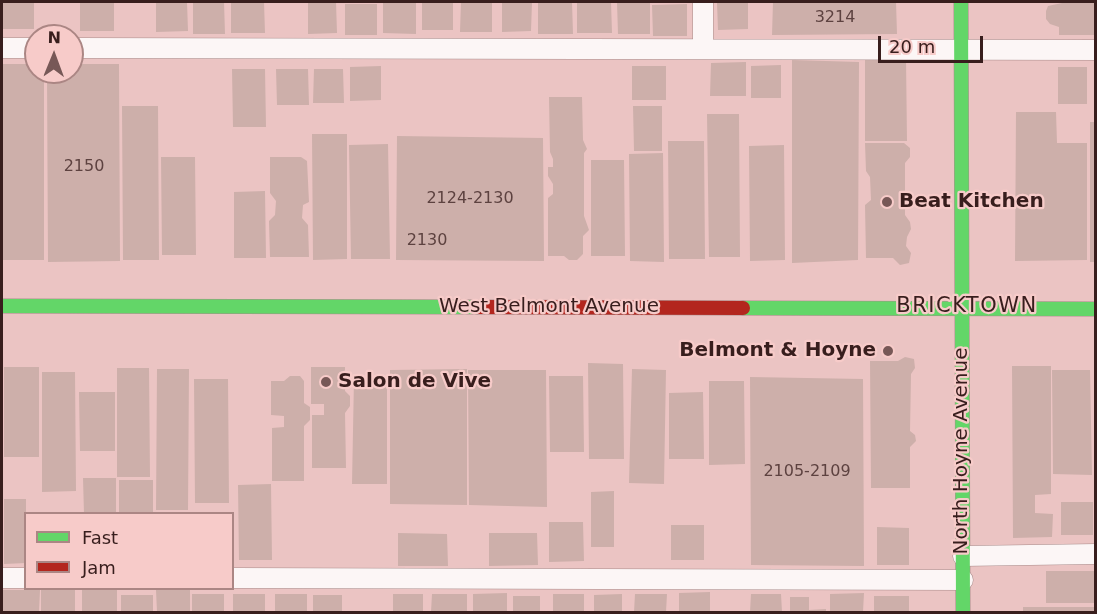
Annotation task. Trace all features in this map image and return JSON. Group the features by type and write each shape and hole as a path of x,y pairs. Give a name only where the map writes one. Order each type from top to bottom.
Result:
{"main road":[{"name":"North Hoyne Avenue","path":"961,2 963,612"},
{"name":"West Belmont Avenue","path":"2,306 1095,309"}],"lane":[{"path":"703,2 703,49"},
{"path":"2,48 24,48"},
{"path":"84,48 1095,50"},
{"path":"963,555 1095,554"},
{"path":"2,578 24,578"},
{"path":"234,578 963,580"}],"building":[{"path":"2,2 34,2 34,24 24,24 24,29 2,29"},
{"path":"80,2 114,2 114,31 84,31 84,24 80,24"},
{"path":"156,2 187,2 188,31 156,32"},
{"path":"193,2 224,2 225,34 193,34"},
{"path":"231,2 264,2 265,33 231,33"},
{"path":"308,2 336,2 337,33 308,34"},
{"path":"383,2 416,2 416,34 383,33"},
{"path":"422,2 453,2 453,30 422,30"},
{"path":"461,2 492,2 492,32 460,32"},
{"path":"502,2 532,2 531,31 502,32"},
{"path":"538,2 572,2 573,34 538,34"},
{"path":"577,2 611,2 612,33 577,33"},
{"path":"617,2 650,2 650,34 618,34"},
{"path":"717,2 748,2 748,29 718,30"},
{"path":"773,2 896,2 897,34 772,35"},
{"path":"1062,3 1096,3 1096,35 1059,35 1059,27 1050,24 1046,19 1046,11 1048,6"},
{"path":"345,4 377,4 377,35 345,35"},
{"path":"687,4 687,36 653,36 652,5"},
{"path":"865,59 906,59 907,141 865,141"},
{"path":"792,60 859,62 858,260 792,263"},
{"path":"746,62 746,96 710,96 711,63"},
{"path":"2,64 24,64 24,84 44,84 44,260 2,260"},
{"path":"84,64 119,64 120,261 48,262 47,84 84,84"},
{"path":"781,65 781,98 751,98 751,66"},
{"path":"381,66 381,100 350,101 350,67"},
{"path":"632,66 666,66 666,100 632,100"},
{"path":"1058,67 1087,67 1087,104 1058,104"},
{"path":"232,69 265,69 266,127 233,127"},
{"path":"276,69 308,69 309,105 277,105"},
{"path":"314,69 343,69 344,103 313,103"},
{"path":"549,97 582,97 583,140 587,149 584,153 584,216 589,230 583,236 583,254 577,260 569,260 564,256 548,256 548,198 553,194 553,184 548,176 548,167 553,167 550,152"},
{"path":"122,106 158,106 159,260 123,260"},
{"path":"633,106 662,106 662,151 634,151"},
{"path":"1016,112 1056,112 1057,143 1087,143 1087,260 1015,261"},
{"path":"707,114 739,114 740,257 709,257"},
{"path":"1090,122 1096,122 1096,262 1090,262"},
{"path":"312,134 347,134 347,259 313,260"},
{"path":"397,136 543,138 544,261 396,260"},
{"path":"668,141 704,141 705,259 669,259"},
{"name":"Beat Kitchen","path":"865,143 904,143 910,148 910,157 905,163 905,215 910,222 911,229 906,246 911,253 909,263 900,265 893,258 866,258 865,205 871,200 870,177 866,171"},
{"path":"388,144 390,259 351,259 349,145"},
{"path":"784,145 785,260 750,261 749,146"},
{"path":"663,153 664,262 630,261 629,154"},
{"path":"161,157 195,157 196,255 162,255"},
{"path":"270,157 301,157 307,161 309,202 303,205 302,218 308,225 309,257 270,257 269,221 275,215 276,201 270,193"},
{"path":"591,160 624,160 625,256 591,256"},
{"path":"265,191 266,258 234,258 234,192"},
{"path":"905,357 914,359 915,368 911,374 910,431 915,435 916,441 910,447 910,488 871,488 870,361 898,361"},
{"path":"588,363 623,364 624,459 589,459"},
{"path":"1012,366 1051,366 1051,494 1035,495 1035,513 1053,514 1052,537 1013,538"},
{"path":"4,367 39,367 39,457 4,457"},
{"path":"311,367 345,367 345,391 350,396 350,406 345,413 346,468 312,468 312,415 324,415 324,404 311,404"},
{"path":"117,368 149,368 150,477 117,477"},
{"path":"157,369 189,369 188,510 156,510"},
{"path":"467,369 467,505 390,504 390,370"},
{"path":"632,369 666,370 664,484 629,483"},
{"path":"468,370 546,370 547,507 469,505"},
{"path":"1052,370 1090,370 1092,475 1053,474"},
{"path":"42,372 75,372 76,491 42,492"},
{"path":"290,376 300,376 304,381 304,403 310,407 310,420 304,426 304,481 272,481 272,428 284,427 284,416 271,415 271,381 284,381"},
{"path":"549,376 583,376 584,452 550,452"},
{"path":"750,377 863,379 864,566 751,565"},
{"path":"354,378 387,379 387,484 352,484"},
{"path":"194,379 228,379 229,503 195,503"},
{"path":"709,381 744,381 745,464 709,465"},
{"path":"79,392 115,392 115,451 80,451"},
{"path":"703,392 704,459 669,459 669,393"},
{"path":"83,478 116,478 116,512 84,512"},
{"path":"119,480 153,480 153,512 119,512"},
{"path":"271,484 272,560 239,560 238,485"},
{"path":"614,491 614,547 591,547 591,492"},
{"path":"4,499 26,499 24,563 4,564"},
{"path":"1061,502 1093,502 1093,535 1061,535"},
{"path":"549,522 583,522 584,561 549,562"},
{"path":"671,525 704,525 704,560 671,560"},
{"path":"877,527 909,528 909,565 877,565"},
{"path":"398,533 447,534 448,566 398,566"},
{"path":"489,533 537,533 538,565 489,566"},
{"path":"1046,571 1096,571 1096,603 1046,603"},
{"path":"2,590 40,590 39,612 2,612"},
{"path":"41,590 75,590 75,612 41,612"},
{"path":"82,590 117,590 117,612 82,612"},
{"path":"156,590 190,590 190,612 157,612"},
{"path":"710,592 710,612 679,612 679,593"},
{"path":"507,593 507,612 473,612 473,594"},
{"path":"864,593 863,612 830,612 830,594"},
{"path":"192,594 224,594 224,612 192,612"},
{"path":"233,594 265,594 265,612 233,612"},
{"path":"275,594 307,594 307,612 275,612"},
{"path":"393,594 423,594 423,612 393,612"},
{"path":"432,594 467,594 467,612 431,612"},
{"path":"553,594 584,594 584,612 553,612"},
{"path":"622,594 622,612 594,612 594,595"},
{"path":"635,594 667,594 666,612 634,612"},
{"path":"751,594 781,594 782,612 750,612"},
{"path":"121,595 153,595 153,612 121,612"},
{"path":"313,595 342,595 342,612 313,612"},
{"path":"513,596 540,596 540,612 513,612"},
{"path":"874,596 909,596 909,612 874,612"},
{"path":"790,597 809,597 809,610 826,609 826,612 790,612"},
{"path":"1023,607 1096,607 1096,612 1023,612"}],"traffic: fast":[{"path":"961,2 963,612"},
{"path":"2,306 477,307"},
{"path":"743,308 1096,309"}],"traffic: jam":[{"path":"477,307 743,308"}],"place":[{"name":"Beat Kitchen","path":"887,202"},
{"name":"Belmont & Hoyne","path":"888,351"},
{"name":"Salon de Vive","path":"326,382"}],"district":[{"name":"BRICKTOWN","path":"967,307"}]}
